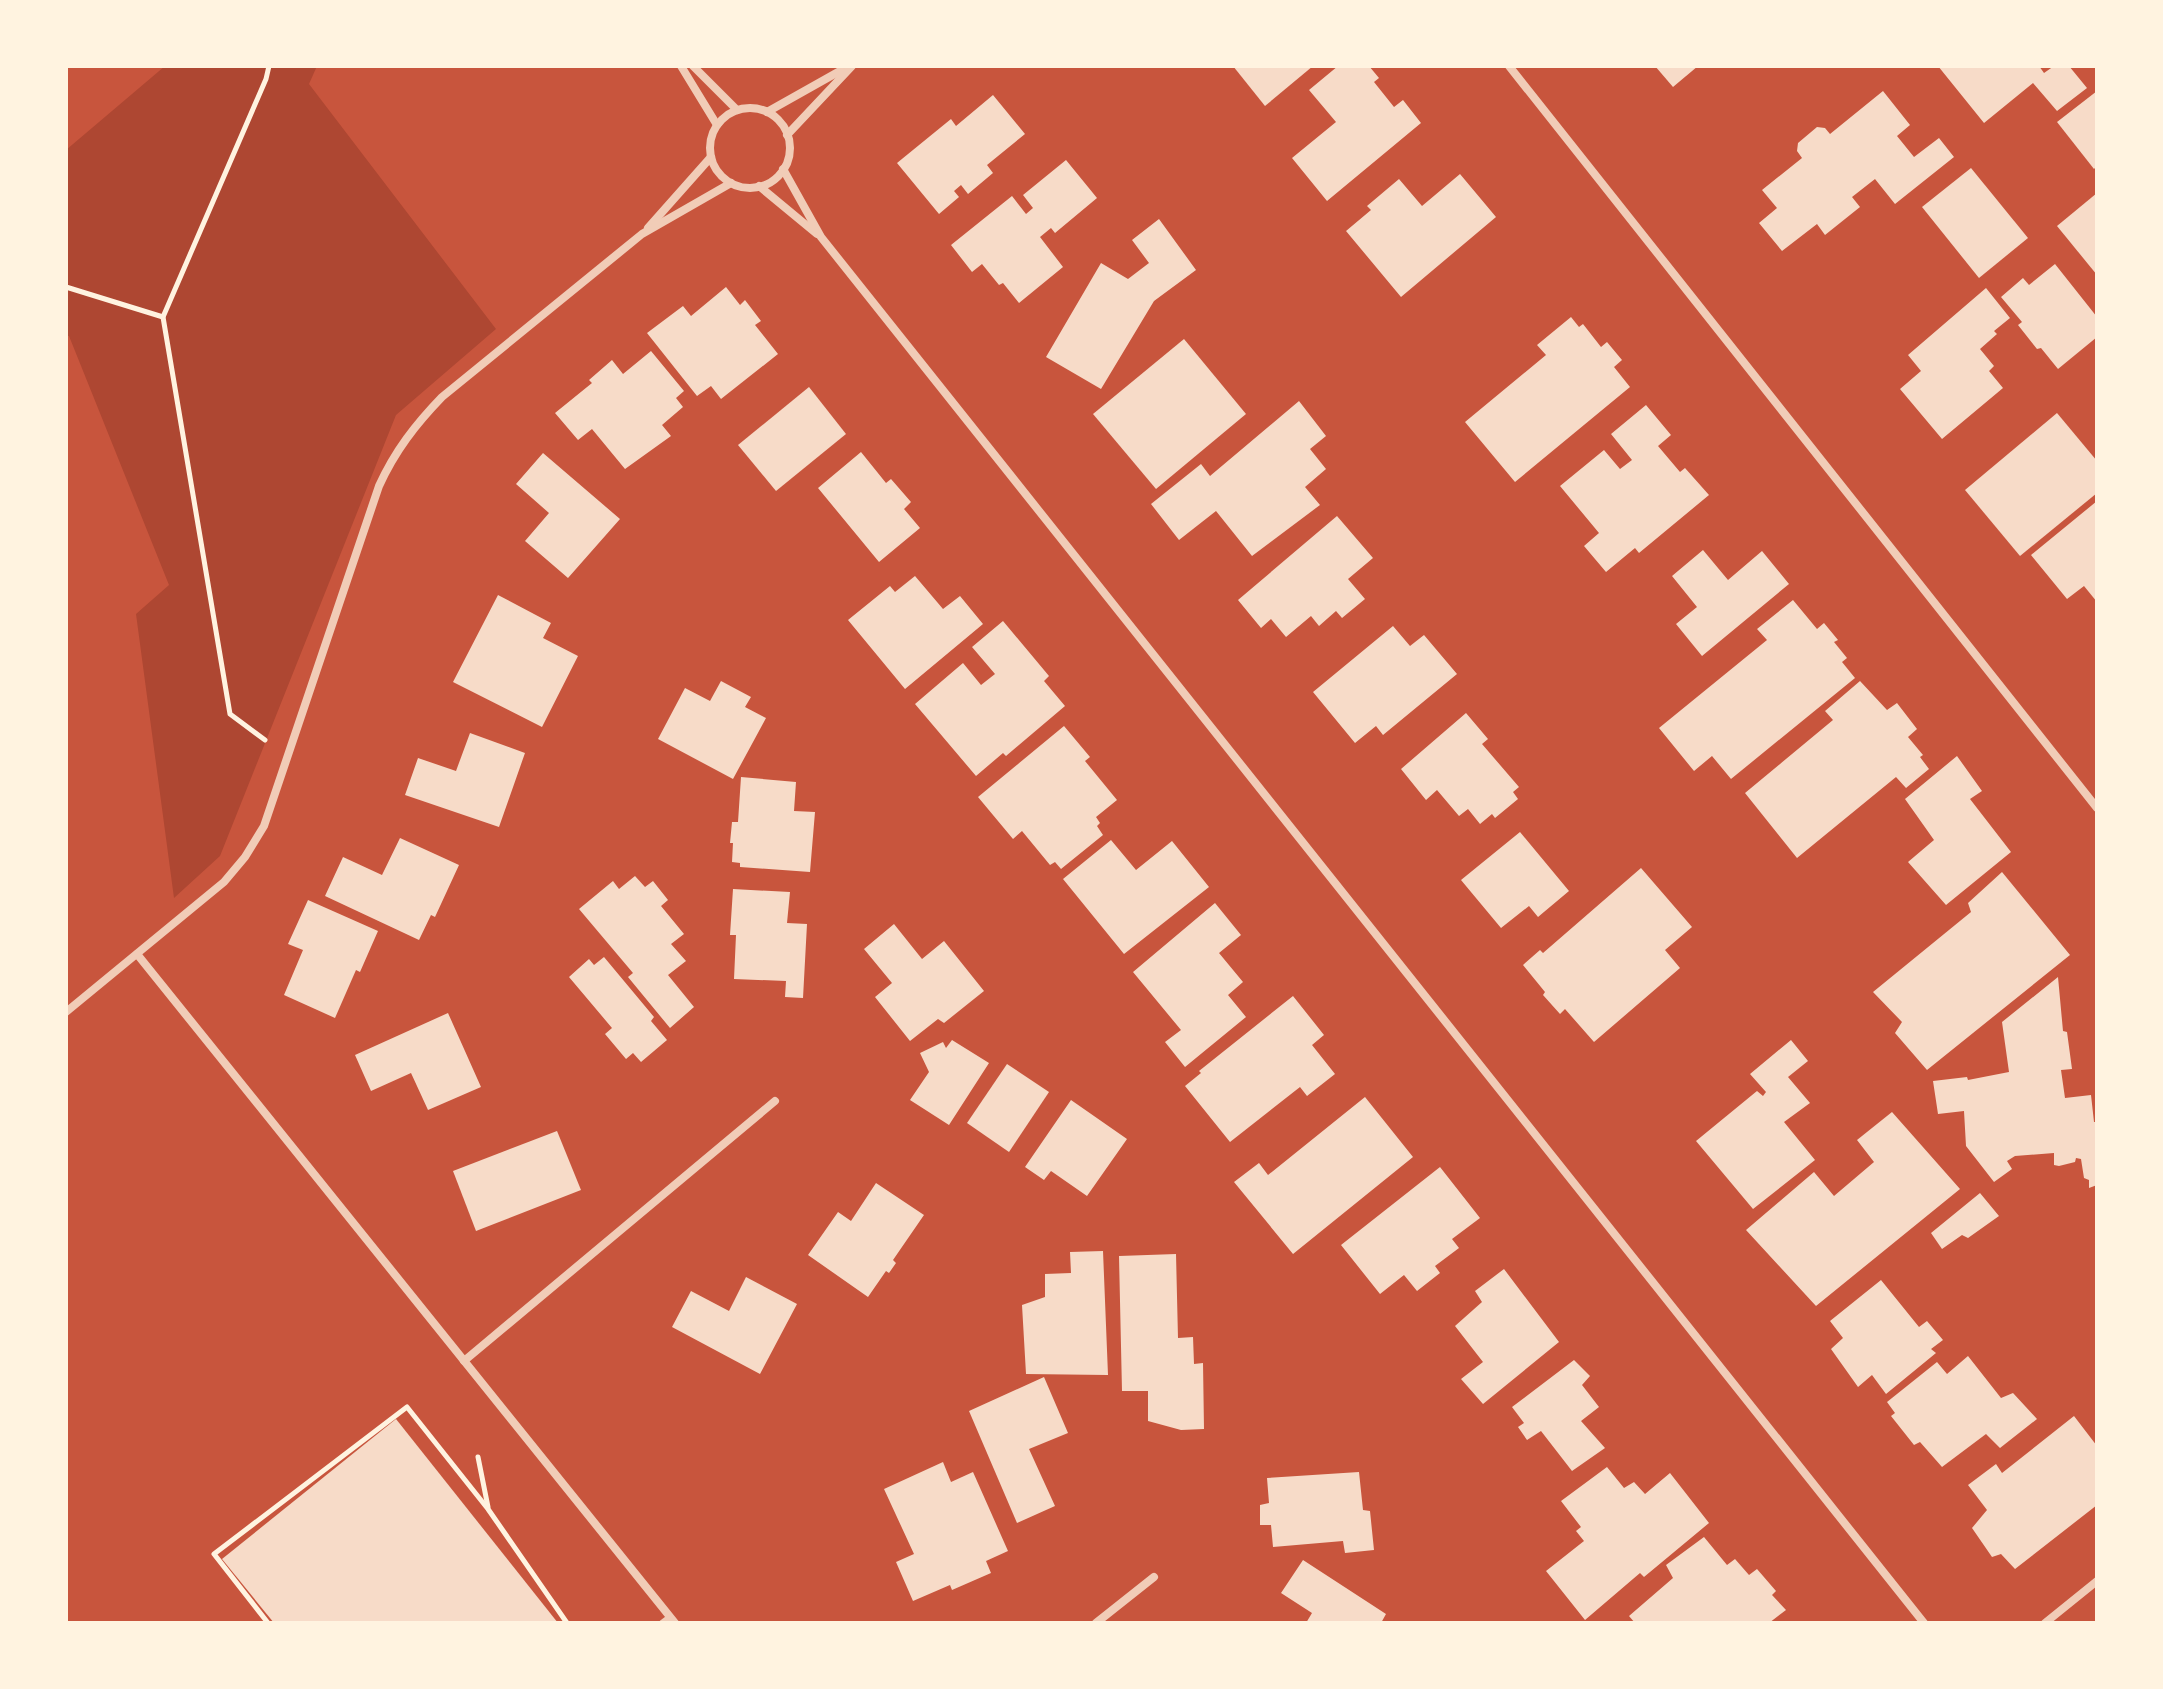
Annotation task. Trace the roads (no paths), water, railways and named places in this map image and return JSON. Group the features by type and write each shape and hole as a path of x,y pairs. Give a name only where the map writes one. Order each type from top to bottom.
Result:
{"street":[{"path":"681,66 717,125"},
{"path":"693,66 737,110"},
{"path":"767,112 850,66"},
{"path":"787,135 850,66"},
{"path":"1509,66 2097,808"},
{"path":"747,107 767,112 783,125 790,146 783,169 777,177 759,186 731,183 715,168 711,157 710,146 717,125 725,116 747,107"},
{"path":"66,1012 224,882 245,857 264,826 379,486 394,454 414,426 442,397 642,234 711,157"},
{"path":"783,169 821,237 1924,1623"},
{"path":"642,234 731,183"},
{"path":"759,186 821,237"},
{"path":"137,954 669,1621"},
{"path":"464,1361 775,1101"},
{"path":"1096,1623 1154,1577"},
{"path":"2045,1623 2097,1581"}]}
